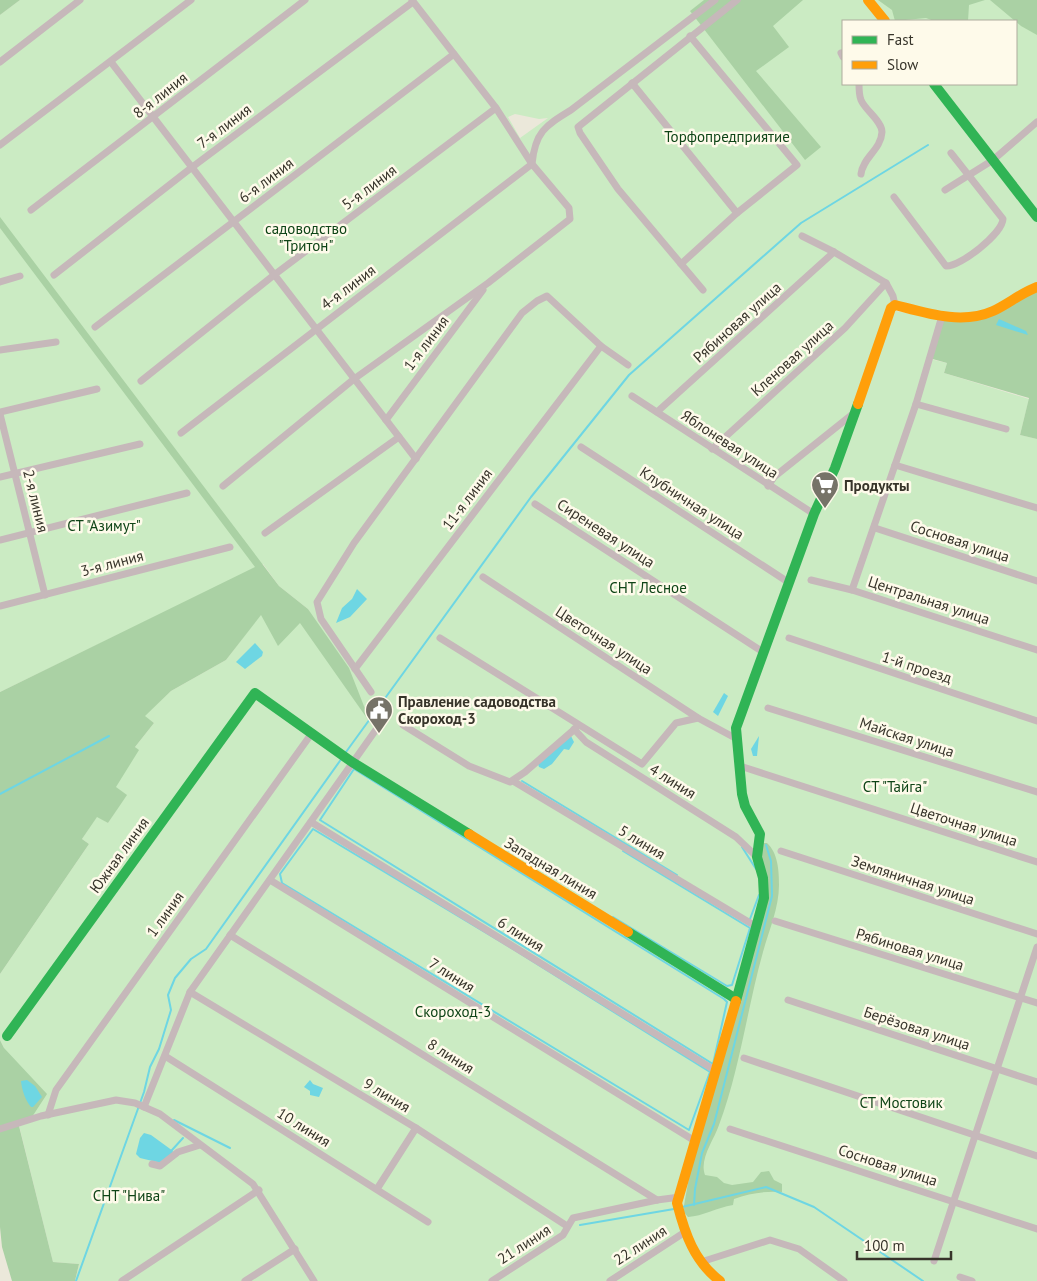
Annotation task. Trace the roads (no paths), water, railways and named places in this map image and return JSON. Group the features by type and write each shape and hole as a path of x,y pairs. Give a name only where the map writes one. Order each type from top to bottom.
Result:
{"street":[{"path":"0,62 80,0"},
{"path":"0,145 190,0"},
{"name":"8-я линия","path":"31,210 305,0"},
{"path":"532,164 534,147 540,133 548,124 571,110 715,0"},
{"path":"703,290 618,189 580,133 578,127 737,0"},
{"path":"868,0 884,20"},
{"path":"223,486 354,379 488,284 570,219 569,208 532,164 496,108 413,1"},
{"name":"7-я линия","path":"54,275 191,168 413,1"},
{"path":"681,264 737,213 797,165 690,36"},
{"name":"6-я линия","path":"95,327 454,54"},
{"path":"111,62 416,458"},
{"path":"632,83 737,213"},
{"path":"859,85 861,100 882,128 879,146 864,164 861,174"},
{"path":"935,85 1037,217"},
{"name":"5-я линия","path":"141,381 274,275 496,108"},
{"path":"945,190 993,160 1037,122"},
{"path":"894,196 946,266 956,265 994,236 1002,226 1003,219 951,153"},
{"name":"4-я линия","path":"181,433 532,164"},
{"path":"802,236 834,252 886,283 893,296 895,305"},
{"name":"Рябиновая улица","path":"657,412 834,252"},
{"path":"0,282 20,276"},
{"name":"Кленовая улица","path":"712,449 845,328 886,283"},
{"name":"1-я линия","path":"386,420 488,284"},
{"path":"895,305 942,316 982,315 1037,287"},
{"path":"371,692 322,619 317,602 354,543 522,313 547,296 601,346 628,365"},
{"path":"720,1281 709,1274 701,1262 685,1232 677,1203 764,898 763,878 757,857 760,834 745,806 736,728 788,582 856,412 883,326 891,308 895,305"},
{"path":"852,590 875,528 916,404 942,316"},
{"path":"0,350 56,342"},
{"name":"11-я линия","path":"355,669 601,346"},
{"path":"0,413 96,389"},
{"name":"Яблоневая улица","path":"632,396 768,486 814,514"},
{"path":"916,404 1006,429"},
{"path":"768,486 774,477 856,412"},
{"name":"2-я линия","path":"0,413 45,595"},
{"path":"265,533 399,437"},
{"path":"0,477 140,444"},
{"name":"Клубничная улица","path":"581,447 788,582"},
{"path":"895,465 1037,508"},
{"path":"0,540 186,493"},
{"name":"Сиреневая улица","path":"535,504 763,652"},
{"name":"Сосновая улица","path":"875,528 1037,581"},
{"name":"3-я линия","path":"0,606 230,547"},
{"name":"Цветочная улица","path":"482,577 698,718 736,739"},
{"name":"Центральная улица","path":"811,580 852,590 1037,650"},
{"path":"440,638 577,728 642,764 676,724 698,718"},
{"name":"1-й проезд","path":"788,638 1037,721"},
{"name":"Западная линия","path":"255,693 346,758 736,998"},
{"name":"Южная линия","path":"7,1036 255,693"},
{"name":"Майская улица","path":"768,708 1037,792"},
{"path":"142,1105 165,1056 190,992 311,822 346,758 380,724"},
{"name":"5 линия","path":"403,725 469,766 510,782 513,781 757,927"},
{"path":"513,781 577,728"},
{"name":"4 линия","path":"577,728 586,742 736,837 757,857"},
{"name":"1 линия","path":"48,1115 56,1090 312,733"},
{"name":"Цветочная улица","path":"740,766 1037,862"},
{"name":"6 линия","path":"311,822 716,1071"},
{"name":"Земляничная улица","path":"781,851 1037,934"},
{"name":"7 линия","path":"270,880 695,1141"},
{"name":"Рябиновая улица","path":"775,921 1037,1003"},
{"name":"8 линия","path":"230,935 657,1200"},
{"path":"934,1261 1037,947"},
{"name":"9 линия","path":"190,992 416,1128 567,1226"},
{"name":"Берёзовая улица","path":"788,1000 1037,1082"},
{"name":"10 линия","path":"165,1056 377,1188 428,1222"},
{"path":"744,1058 1037,1156"},
{"path":"0,1129 48,1115 116,1100 142,1105 160,1114 238,1171 259,1190 314,1281"},
{"path":"377,1188 416,1128"},
{"name":"Сосновая улица","path":"730,1129 1037,1229"},
{"path":"152,1164 160,1166 178,1152 200,1145"},
{"path":"122,1281 259,1190"},
{"name":"21 линия","path":"492,1281 563,1235 567,1226 574,1218 657,1200 680,1197"},
{"name":"22 линия","path":"610,1281 685,1232"},
{"path":"701,1262 770,1240 799,1249 844,1281"},
{"path":"246,1281 295,1249"},
{"path":"960,1277 972,1281"}],"water":[{"path":"999,319 1026,331 1028,335 996,325"},
{"path":"357,589 367,599 350,617 336,623 342,608 352,599"},
{"path":"255,643 263,652 262,656 245,669 236,662"},
{"path":"724,693 728,696 718,716 713,712"},
{"path":"571,736 574,742 569,750 564,749 552,764 544,769 539,767 538,764"},
{"path":"759,736 757,756 753,756 751,749"},
{"path":"27,1080 35,1086 42,1097 33,1107 27,1101 22,1088 21,1081"},
{"path":"310,1080 313,1084 323,1088 319,1097 310,1095 310,1091 304,1087"},
{"path":"144,1133 151,1135 173,1151 170,1158 161,1163 140,1158 136,1154 140,1138"}],"waterway":[{"path":"346,752 531,497 629,375 801,223 928,145"},
{"path":"0,794 109,736"},
{"path":"76,1281 144,1092 150,1067 159,1049 171,1010 168,995 175,978 191,959 206,949 342,758"},
{"path":"354,769 724,999 727,1002 713,1064 320,820 354,769"},
{"path":"522,781 677,875"},
{"path":"313,829 513,949 710,1072 689,1130 282,883 280,874 313,829"},
{"path":"694,1205 702,1153 714,1124 772,896 771,861 766,845"},
{"path":"742,847 756,869"},
{"path":"613,917 727,986 732,985 750,928 623,851"},
{"path":"750,919 759,895"},
{"path":"174,1120 230,1148"},
{"path":"172,1150 183,1138"},
{"path":"682,1207 766,1187 814,1207 923,1281"},
{"path":"580,1225 674,1209"}],"place":[{"name":"Продукты","path":"825,509"},
{"name":"Правление садоводства Скороход-3","path":"379,734"}],"park label":[{"name":"Торфопредприятие","path":"727,136"},
{"name":"садоводство \"Тритон\"","path":"306,236"},
{"name":"СТ \"Азимут\"","path":"104,525"},
{"name":"СНТ Лесное","path":"648,587"},
{"name":"СТ \"Тайга\"","path":"895,786"},
{"name":"Скороход-3","path":"453,1011"},
{"name":"СТ Мостовик","path":"901,1102"},
{"name":"СНТ \"Нива\"","path":"129,1195"}]}
